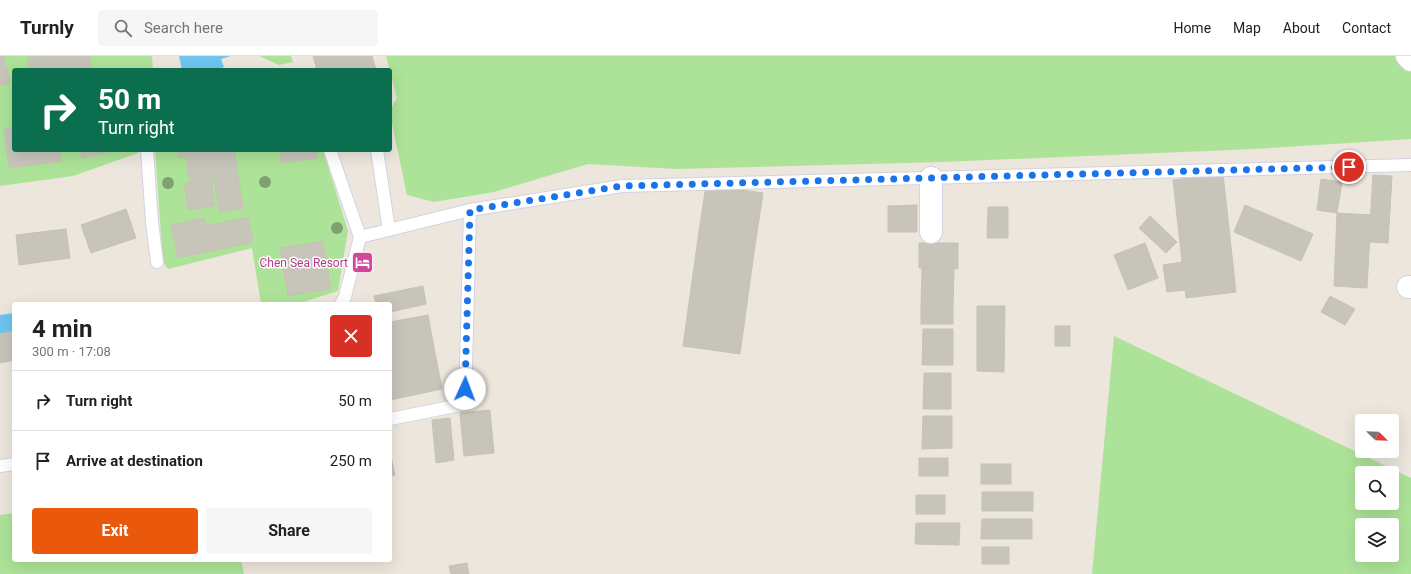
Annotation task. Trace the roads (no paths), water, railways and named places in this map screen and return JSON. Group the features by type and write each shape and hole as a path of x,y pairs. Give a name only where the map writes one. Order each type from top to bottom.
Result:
{"street":[{"path":"1407,56 1411,60"},
{"path":"931,178 931,232"}],"lane":[{"path":"147,152 152,222 157,262"},
{"path":"331,152 360,237 345,297 342,302"},
{"path":"377,152 389,230"},
{"path":"360,237 470,210 622,186 1411,165"},
{"path":"392,419 465,404 470,210"},
{"path":"0,466 12,464"}],"water":[{"path":"179,56 231,56 221,59 224,67 220,68 182,68"},
{"path":"12,313 12,331 0,334 0,315"}],"place":[{"name":"Chen Sea Resort","path":"363,263"}]}
